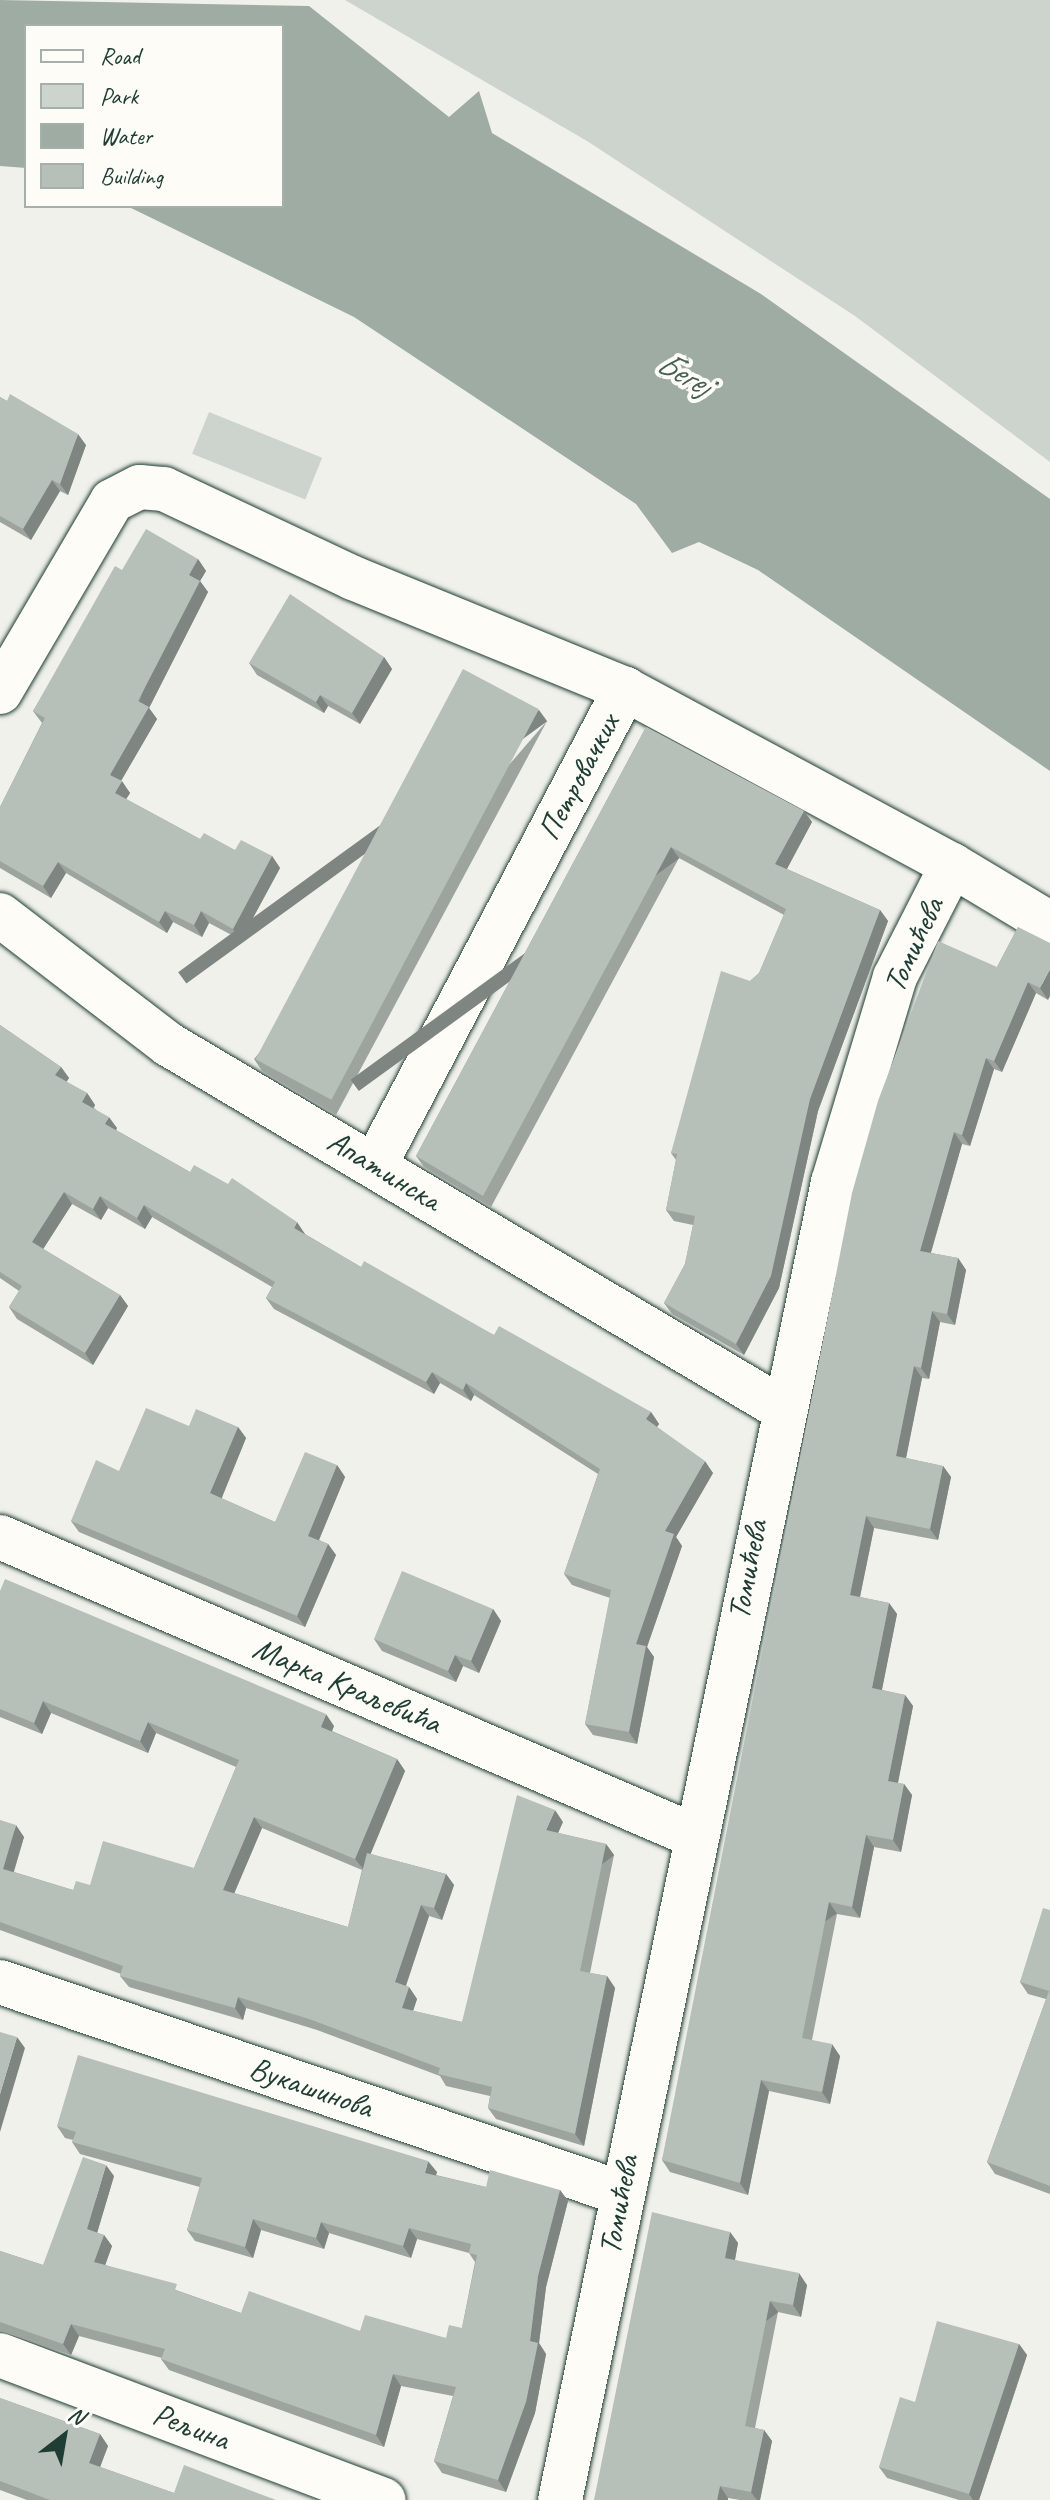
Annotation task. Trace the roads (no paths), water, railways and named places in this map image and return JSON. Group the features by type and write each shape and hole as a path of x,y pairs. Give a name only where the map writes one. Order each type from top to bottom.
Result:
{"street":[{"name":"Петровачких","path":"0,692 112,501 140,487 184,495 353,578 625,689 375,1165"},
{"name":"Томићева","path":"560,2500 781,1408 866,1065 895,977 952,865 625,689"},
{"path":"952,865 1050,924"},
{"name":"Апатинска","path":"0,915 168,1044 781,1408"},
{"name":"Марка Краљевића","path":"0,1537 695,1836"},
{"name":"Вукашинова","path":"0,1982 621,2193"},
{"name":"Рељина","path":"0,2355 383,2500"}],"water":[{"name":"Бегеј","path":"0,0 309,6 449,117 479,91 492,133 761,294 1050,499 1050,771 758,570 699,542 672,553 636,504 354,317 131,208 284,208 284,24 24,24 24,168 0,166"}]}
